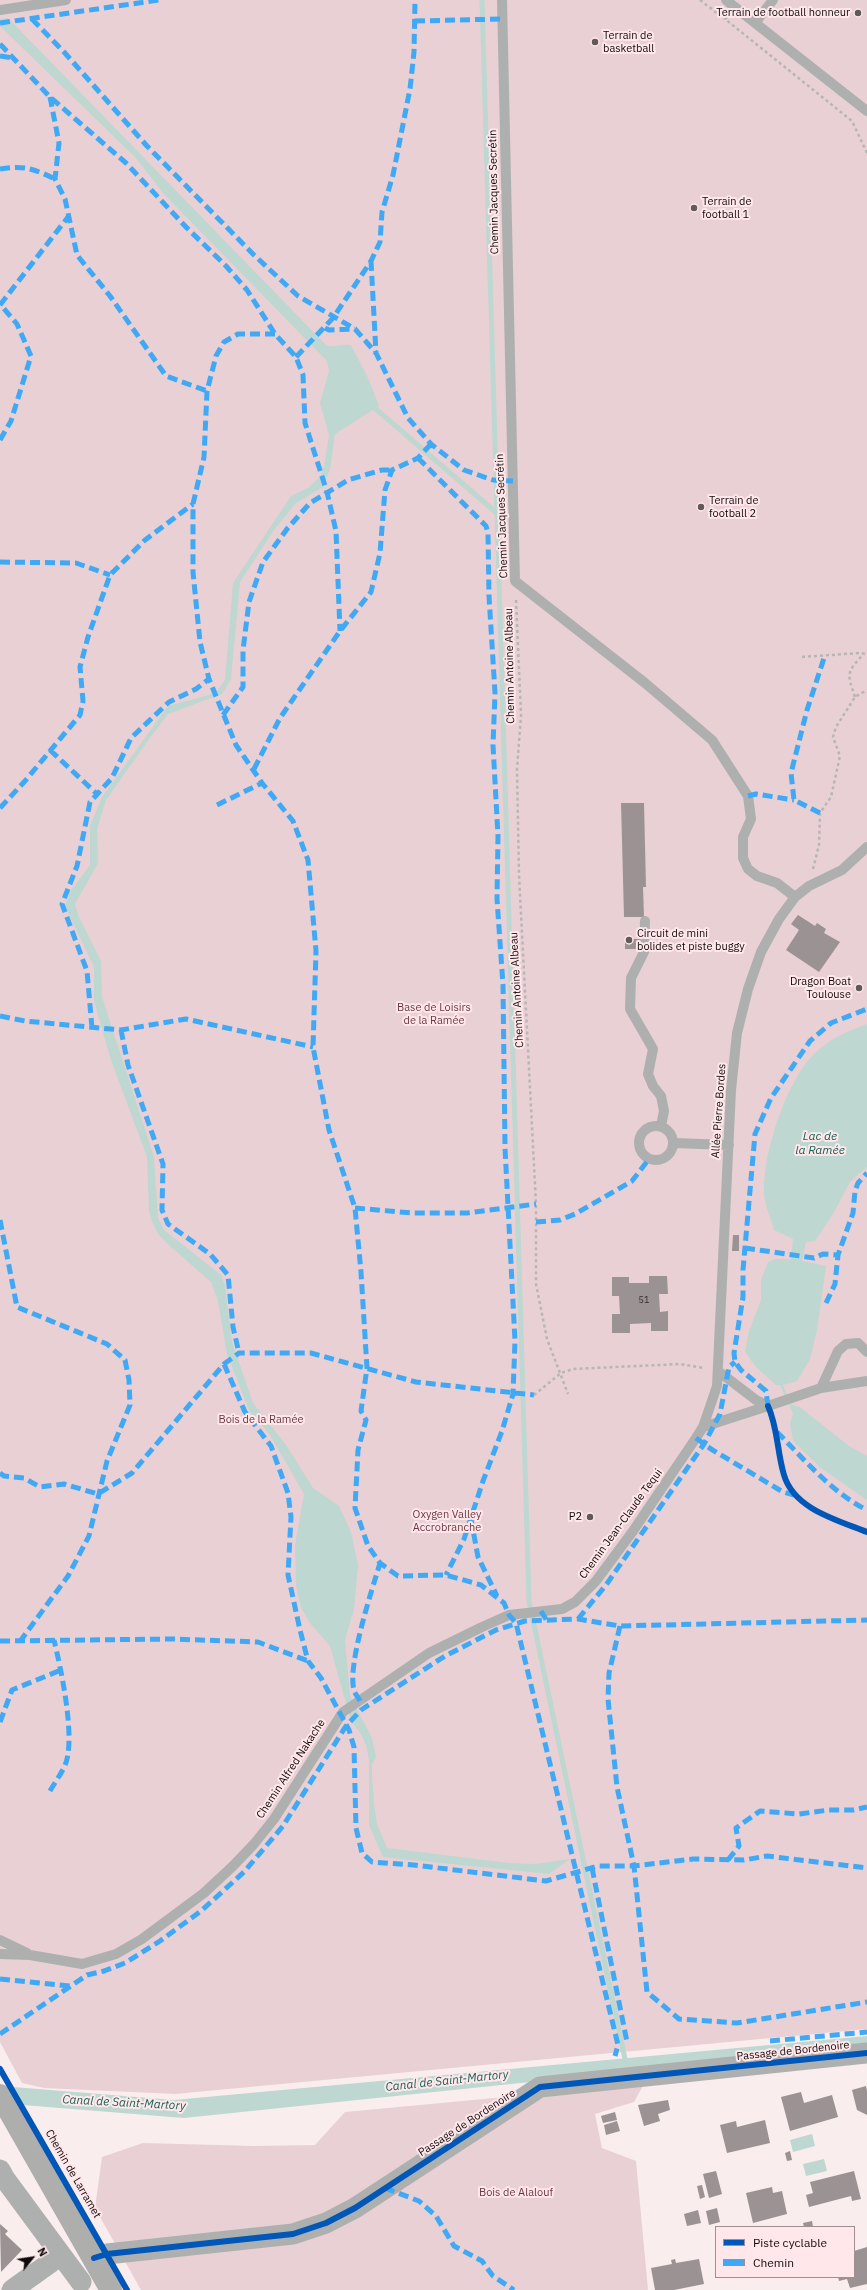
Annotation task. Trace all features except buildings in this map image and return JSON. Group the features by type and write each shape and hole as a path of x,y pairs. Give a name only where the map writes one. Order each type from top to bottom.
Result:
{"main road":[{"path":"3,2101 111,2290"}],"street":[{"name":"Passage de Bordenoire","path":"94,2258 107,2254 293,2234 326,2223 355,2208 540,2087 867,2053"},
{"path":"0,2170 81,2282"},
{"path":"12,2290 61,2255"}],"lane":[{"path":"0,10 66,0"},
{"name":"Chemin Jacques Secrétin","path":"502,0 515,581 645,683 712,740 748,796 750,819 743,837 743,858 748,869 758,876 777,883 795,897"},
{"path":"726,0 867,111"},
{"path":"755,22 773,0"},
{"name":"Allée Pierre Bordes","path":"703,1427 717,1386 731,1090 737,1033 748,989 760,952 779,919 795,897 809,886 842,870 867,847"},
{"path":"645,921 644,952 631,978 630,1009 653,1049 648,1074 652,1086 661,1096 664,1111 661,1126"},
{"path":"651,1126 661,1126 670,1133 674,1144 670,1154 661,1160 650,1159 642,1152 639,1142 642,1133 651,1126"},
{"path":"674,1144 729,1145"},
{"path":"821,1388 838,1351 846,1344 858,1344 867,1352"},
{"path":"718,1371 756,1400 768,1406"},
{"path":"703,1427 768,1406 798,1394 821,1388 867,1381"},
{"name":"Chemin Jean-Claude Tequi","path":"541,1611 562,1609 575,1602 596,1581 644,1515 703,1427"},
{"name":"Chemin Alfred Nakache","path":"0,1954 30,1955 82,1964 100,1960 116,1954 163,1925 233,1866 259,1838 274,1819 344,1712 429,1653 505,1617 541,1611"},
{"name":"Chemin Alfred Nakache","path":"0,1940 30,1955"}],"path":[{"path":"700,0 852,121 867,153"},
{"path":"725,19 735,7"},
{"path":"802,656 866,654"},
{"path":"854,697 848,677 850,669 866,654"},
{"path":"809,886 819,845 820,813 830,797 840,756 833,737 836,727 854,697 867,690"},
{"path":"534,1395 560,1373 573,1368 680,1364 718,1371"}],"green space":[{"name":"Base de Loisirs de la Ramée","path":"0,0 867,0 867,2029 175,2094 44,2088 22,2083 0,2042"},
{"name":"Bois de Alalouf","path":"644,2084 634,2102 595,2114 602,2148 636,2161 648,2290 141,2290 95,2208 102,2157 143,2143 254,2146 315,2145 345,2112"}],"water":[{"path":"8,18 327,346 351,345 369,380 379,406 335,434 330,469 323,487 296,503 274,530 240,582 231,679 222,694 168,714 106,800 97,829 98,863 75,904 79,917 101,961 102,997 154,1157 158,1218 164,1230 221,1275 225,1286 232,1342 253,1403 286,1445 313,1488 339,1506 351,1532 358,1565 354,1609 345,1640 350,1696 372,1738 376,1757 372,1764 374,1804 377,1824 387,1848 509,1863 536,1864 570,1859 549,1874 383,1857 369,1825 369,1760 366,1745 361,1734 351,1721 330,1646 309,1622 301,1607 296,1586 295,1545 304,1494 270,1435 249,1410 227,1354 218,1301 211,1282 158,1234 152,1221 149,1211 147,1157 111,1060 94,1001 94,967 65,906 70,892 90,865 90,826 102,797 168,706 209,695 218,690 225,680 233,583 291,496 308,488 320,477 324,467 329,435 320,403 329,371 327,361 164,194 135,157 0,26 0,19"},
{"name":"Lac de la Ramée","path":"867,1024 867,1167 850,1182 833,1214 815,1241 806,1242 802,1261 826,1266 817,1330 810,1359 797,1381 783,1385 791,1404 801,1408 849,1446 867,1456 867,1500 821,1468 793,1441 790,1424 793,1413 780,1385 776,1385 756,1367 745,1352 749,1331 761,1300 761,1280 768,1262 775,1259 791,1259 793,1239 774,1230 765,1201 764,1185 766,1165 770,1144 777,1123 794,1083 804,1066 814,1054 832,1040"},
{"name":"Canal de Saint-Martory","path":"867,2036 867,2047 184,2118 23,2105 13,2087 174,2100"},
{"path":"812,2134 815,2146 793,2152 790,2140"},
{"path":"824,2159 827,2171 806,2176 803,2164"}],"waterway":[{"path":"482,0 529,1601 626,2064"},
{"path":"370,404 498,514"}],"marked path":[{"path":"0,23 159,0"},
{"path":"296,357 333,318 371,261 380,242 382,212 393,175 410,89 414,52 415,0"},
{"path":"32,19 64,52 147,146 253,254 298,296 355,329 376,353 408,418 431,444 464,470 493,480 513,481"},
{"path":"415,21 502,19"},
{"path":"0,44 50,97 126,163 186,227 226,266 247,290 275,334 296,357 303,375 305,423 327,492 336,531 340,631"},
{"path":"0,56 14,58"},
{"path":"50,97 59,143 55,179 65,199 77,255 110,296 166,376 207,391"},
{"path":"0,169 16,167 29,169 55,179"},
{"path":"0,305 68,217"},
{"path":"371,261 376,353"},
{"path":"0,304 17,324 31,356 11,421 0,440"},
{"path":"325,328 329,330 355,329"},
{"path":"275,334 238,334 224,342 216,356 207,391 204,457 193,504 193,572 200,642 209,679 236,745 262,783 293,821 308,860 316,951 313,1047 329,1130 355,1208 361,1272 367,1368 361,1411 366,1420 358,1450 355,1508 368,1546 380,1563 398,1576 446,1575 481,1585 504,1603 509,1615 516,1623 618,2045 615,2056"},
{"path":"254,769 280,718 340,631 371,592 380,553 385,490 392,470 418,458 431,444"},
{"path":"418,458 486,526 488,533 489,596 495,693 493,745 498,836 497,899 503,985 505,1148 515,1341 513,1394 502,1431 483,1481 464,1539 446,1575"},
{"path":"223,715 243,687 243,650 249,602 263,562 287,529 310,503 348,480 382,470 392,470"},
{"path":"0,808 25,781 80,715 83,701 80,667 88,637 110,575 145,540 193,504"},
{"path":"0,562 76,563 110,575"},
{"path":"820,813 794,800 791,773 807,710 825,655"},
{"path":"92,1028 87,971 62,904 77,866 90,802 112,778 131,738 169,702 196,689 209,679"},
{"path":"50,750 97,794"},
{"path":"217,805 262,783"},
{"path":"748,796 756,794 794,800"},
{"path":"768,1406 766,1391 741,1370 735,1362 734,1353 743,1297 743,1270 755,1134 771,1098 810,1041 831,1023 867,1009"},
{"path":"0,1016 25,1021 121,1030 186,1019 313,1047"},
{"path":"121,1030 128,1065 163,1164 162,1210 168,1224 210,1254 228,1275 233,1327 239,1353"},
{"path":"536,1222 560,1220 575,1214 632,1181 649,1159"},
{"path":"826,1303 835,1284 838,1255 853,1213 855,1191 858,1183 867,1173"},
{"path":"355,1208 412,1213 467,1213 536,1204"},
{"path":"0,1220 17,1307 107,1344 125,1360 129,1380 130,1405 107,1461 89,1536 68,1576 21,1640"},
{"path":"745,1248 814,1258 823,1254 838,1255"},
{"path":"0,1473 4,1476 24,1478 40,1487 64,1484 98,1494 132,1473 224,1364 239,1353 311,1353 416,1382 534,1395"},
{"path":"578,1619 606,1585 704,1444 720,1414 729,1367 735,1362"},
{"path":"224,1364 245,1412 271,1446 288,1493 291,1517 288,1575 300,1630 308,1661 321,1678 349,1730 354,1747 356,1828 362,1853 372,1862 414,1865 546,1881 598,1866 634,1866 693,1859 744,1860 767,1856 867,1868"},
{"path":"777,1432 830,1485 854,1503 867,1510"},
{"path":"696,1438 711,1449 783,1492 794,1495"},
{"path":"471,1519 478,1557 497,1596"},
{"path":"360,1701 354,1690 354,1663 361,1627 380,1563"},
{"path":"541,1611 547,1621"},
{"path":"0,2034 87,1975 104,1971 125,1963 160,1941 201,1911 244,1872 283,1826 346,1726 361,1710 445,1656 496,1630 525,1621 578,1619 620,1626 867,1620"},
{"path":"620,1626 609,1673 608,1699 617,1787 634,1866 647,1992 679,2019 737,2023 867,2002"},
{"path":"0,1641 172,1639 258,1642 308,1661"},
{"path":"50,1791 64,1767 69,1747 66,1700 54,1640"},
{"path":"0,1722 12,1690 61,1670"},
{"path":"728,1860 739,1846 736,1828 760,1811 799,1814 829,1810 853,1810 867,1807"},
{"path":"592,1868 627,2042"},
{"path":"0,1979 70,1986"},
{"path":"770,2041 867,2032"},
{"path":"385,2188 419,2201 436,2216 454,2246 482,2261 493,2276 514,2290"}],"cycle path":[{"path":"768,1406 774,1423 784,1475 789,1487 797,1497 818,1512 867,1532"},
{"path":"94,2258 107,2254 293,2234 326,2223 355,2208 540,2087 867,2053"},
{"name":"Chemin de Larramet","path":"0,2069 127,2290"}],"place":[{"name":"Terrain de football honneur","path":"858,13"},
{"name":"Terrain de basketball","path":"595,42"},
{"name":"Terrain de football 1","path":"694,208"},
{"name":"Terrain de football 2","path":"701,507"},
{"name":"Circuit de mini bolides et piste buggy","path":"629,940"},
{"name":"Dragon Boat Toulouse","path":"859,988"},
{"name":"P2","path":"590,1517"}],"park label":[{"name":"Bois de la Ramée","path":"261,1420"},
{"name":"Oxygen Valley Accrobranche","path":"447,1521"}]}
